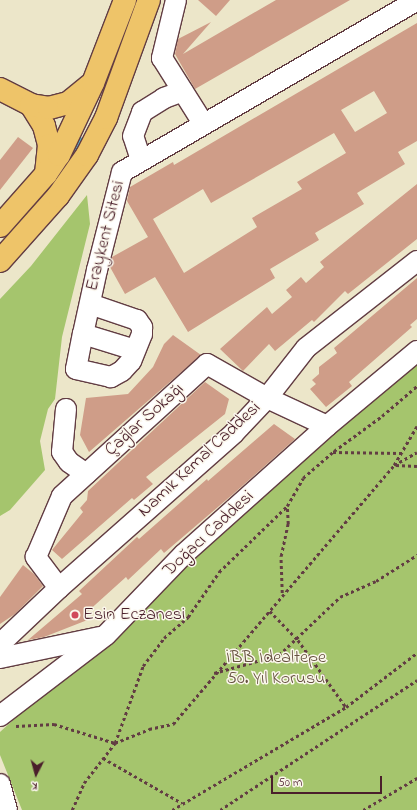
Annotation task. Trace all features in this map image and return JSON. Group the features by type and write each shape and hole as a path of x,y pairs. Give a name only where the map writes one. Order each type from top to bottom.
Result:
{"main road":[{"path":"0,226 46,174 59,155 93,83 125,0"},
{"path":"0,261 58,196 87,155 106,118 149,0"},
{"path":"0,89 31,105 49,108 68,103 93,83"},
{"path":"31,105 44,126 49,145 46,174"}],"street":[{"path":"176,0 162,58 203,123"},
{"name":"Eraykent Sitesi","path":"135,350 127,366 111,377 76,369 122,172 203,123 417,0"},
{"path":"141,160 133,136 138,118 142,112 164,98 183,91"},
{"name":"Namık Kemal Caddesi","path":"0,644 59,588 234,433 268,398 306,348 417,261"},
{"path":"83,334 135,350 142,331 137,320 90,304"},
{"name":"Doğacı Caddesi","path":"6,721 106,635 184,554 327,426 417,351"},
{"name":"Çağlar Sokağı","path":"59,588 36,557 62,496 207,364 268,398 327,426"},
{"path":"66,409 62,452 69,462 86,474"},
{"path":"0,658 106,635"},
{"path":"0,784 7,810"}],"path":[{"path":"72,810 84,783 115,743 143,666 164,638 188,617 219,572 287,506 303,478 333,452 382,416 417,386"},
{"path":"6,721 54,724 115,743 149,729 173,724 214,674 270,611 282,594 394,465 417,426"},
{"path":"333,452 401,453"},
{"path":"394,465 417,452"},
{"path":"394,465 417,466"},
{"path":"282,594 281,556 288,524 287,506"},
{"path":"214,674 279,655 298,640 340,597 376,581 417,555"},
{"path":"270,611 298,640 346,707"},
{"path":"172,810 346,707 417,653"},
{"path":"220,810 417,680"},
{"path":"103,758 182,803"},
{"path":"363,810 417,778"}],"green space":[{"path":"87,195 90,224 62,337 55,399 48,409 40,441 45,470 10,510 0,516 0,299 31,266"},
{"name":"İBB İdealtepe 50. Yıl Korusu","path":"417,362 417,810 22,810 0,755 0,732 315,444"}],"building":[{"path":"198,0 230,0 216,16"},
{"path":"276,0 350,0 195,89 175,54 178,39 211,22 183,54"},
{"path":"417,23 417,141 398,152 405,164 357,193 364,204 315,233 319,240 270,269 275,278 188,332 155,277 125,294 110,267 112,257 148,237 127,201 130,187 173,162 174,165","holes":["374,91 387,113 355,132 341,110","334,133 346,153 297,182 302,189 252,218 257,227 184,273 153,219 203,189 211,203"]},
{"path":"18,137 33,148 0,190 0,160"},
{"path":"417,184 417,239 348,294 345,291 314,322 312,320 275,351 269,344 243,371 220,349 267,307 272,314 292,297 286,290 301,277 306,283 324,267 320,262"},
{"path":"417,278 417,319 410,325 412,327 349,382 352,386 326,407 310,389 316,384 312,380 319,374 319,367 337,353 334,348"},
{"path":"173,335 201,355 89,452 80,435 86,398 128,394 153,367 164,344"},
{"path":"205,382 229,399 225,414 146,477 153,484 134,500 132,498 62,559 52,550 83,512 80,508 87,500 88,491"},
{"path":"274,424 295,439 164,553 161,549 128,580 126,577 85,614 90,619 44,637 28,640 82,594 79,591 137,537 139,539 207,479 208,481"},
{"path":"23,565 34,574 43,586 15,614 0,624 0,597"}],"waterway":[{"path":"13,230 64,172 75,142"}],"place":[{"name":"Esin Eczanesi","path":"75,615"}]}
